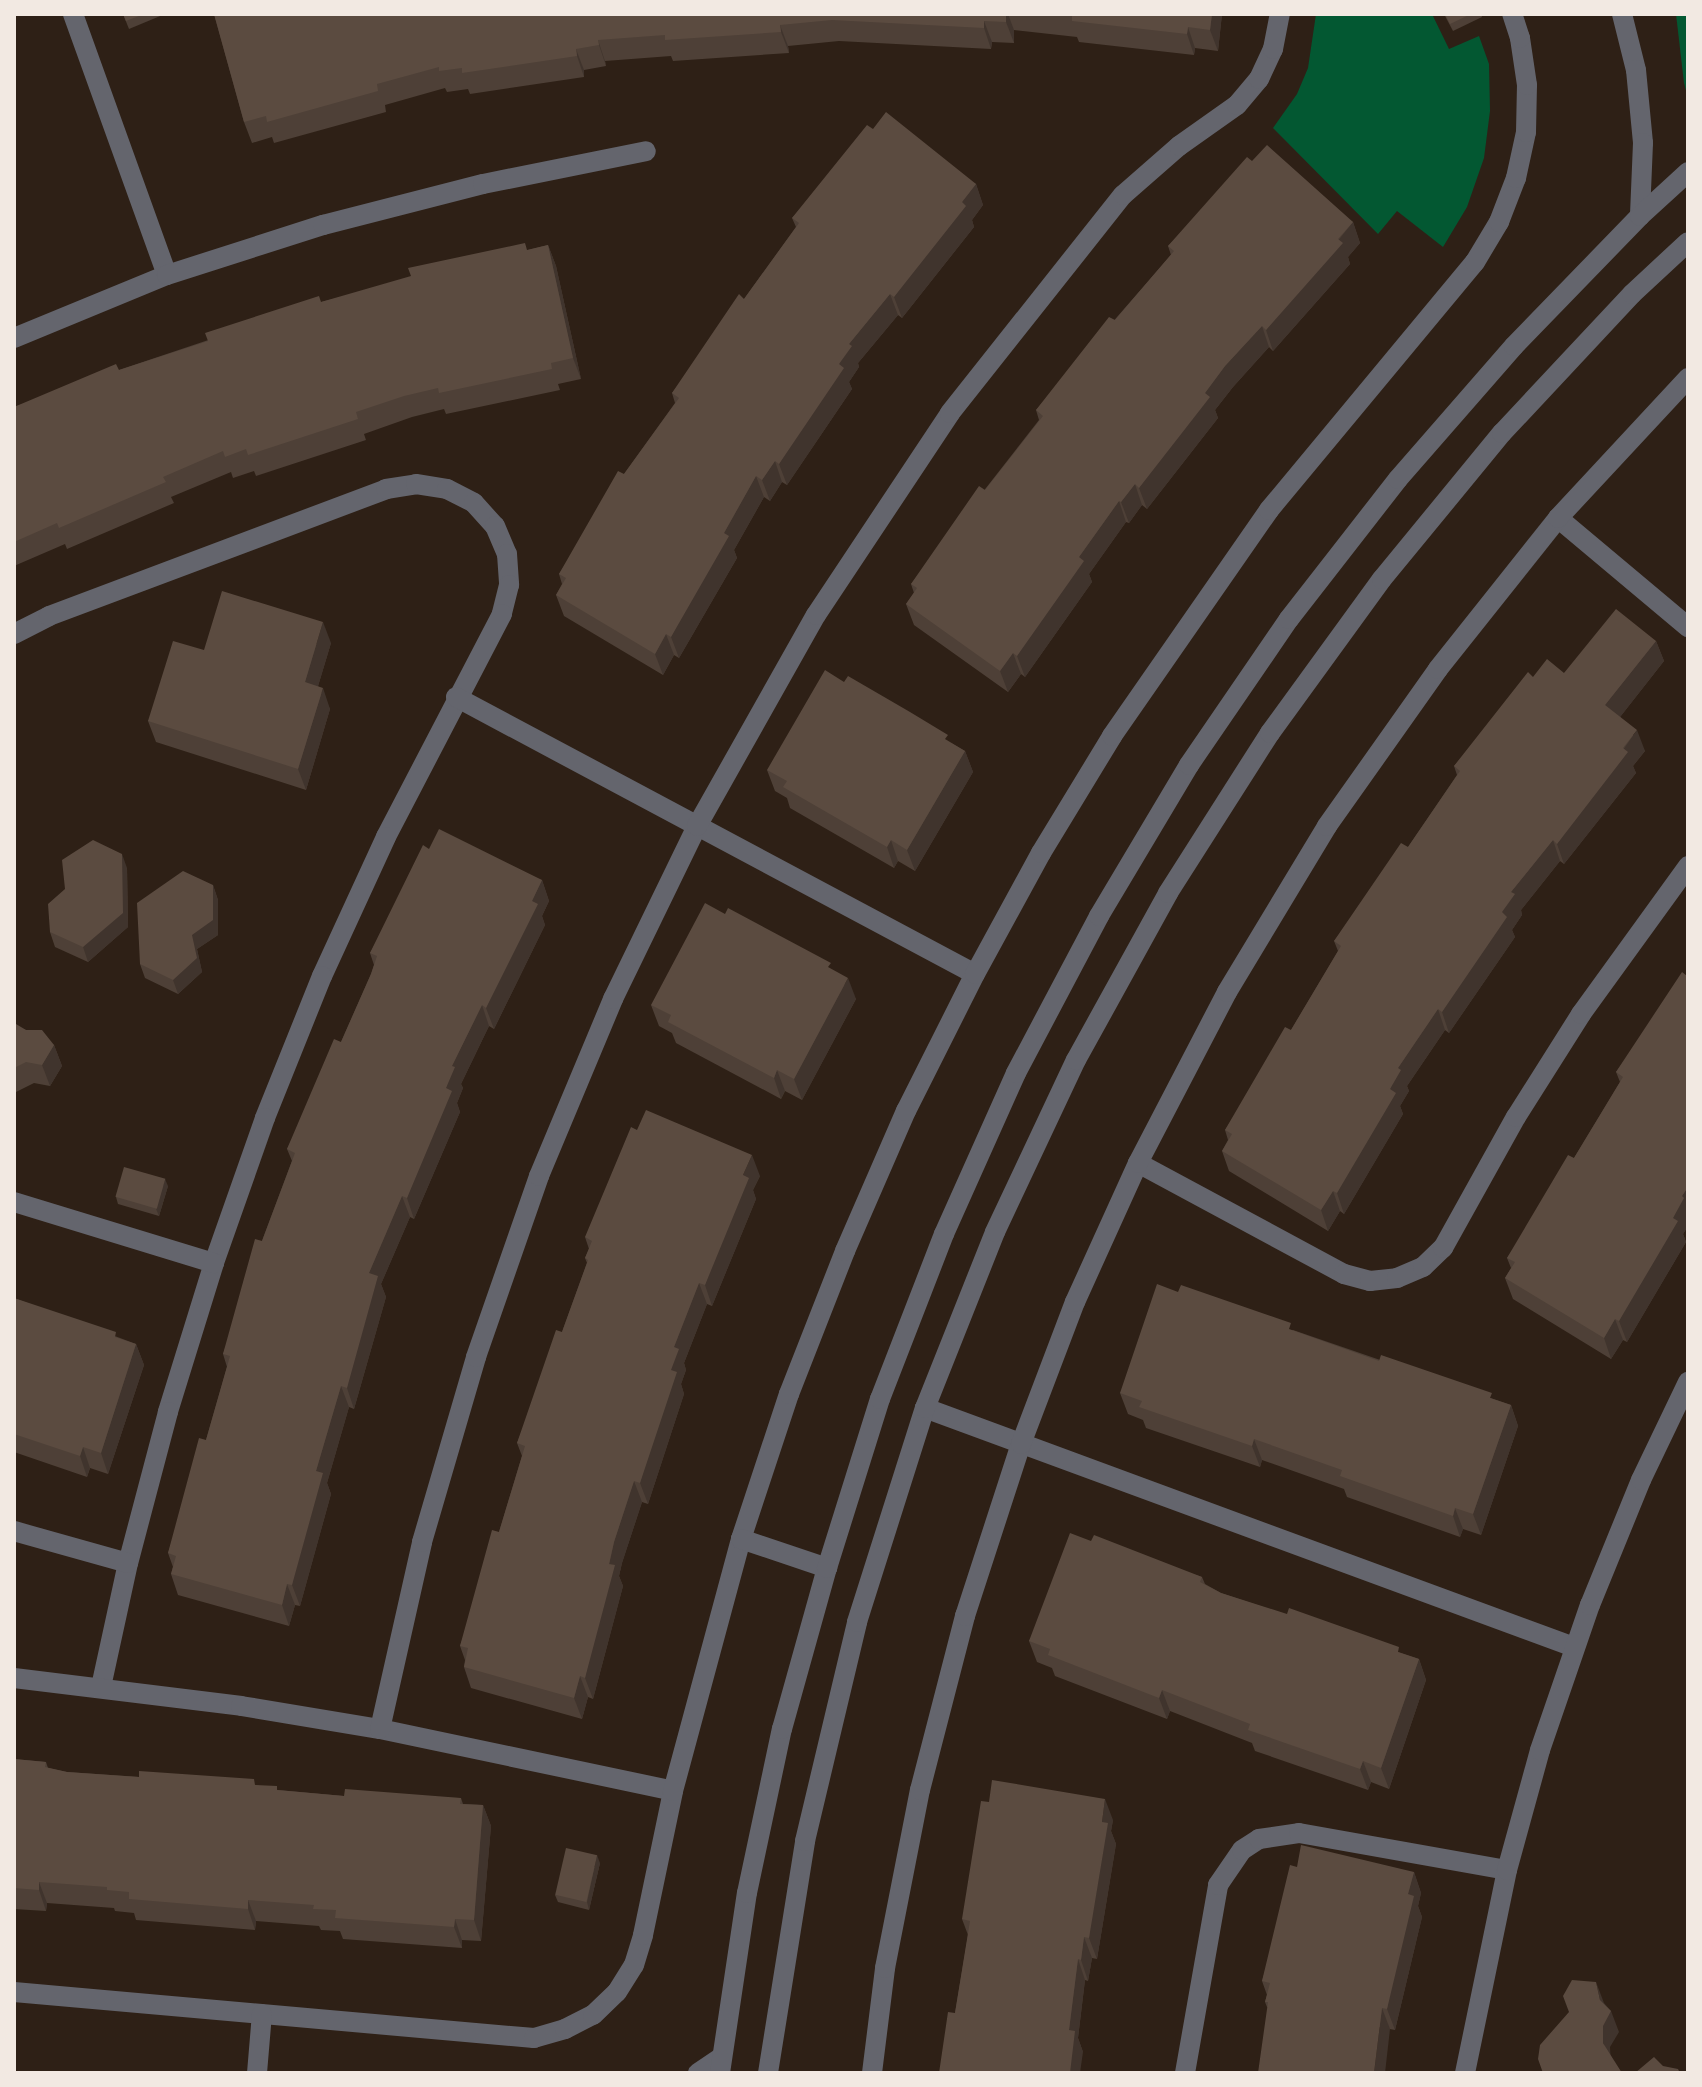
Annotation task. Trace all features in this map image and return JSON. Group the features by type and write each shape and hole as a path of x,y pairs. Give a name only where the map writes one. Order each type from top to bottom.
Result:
{"street":[{"path":"73,14 167,275"},
{"path":"380,1729 422,1542 492,1312 539,1176 613,999 697,826 816,615 950,413 1123,195 1179,146 1237,105 1251,88 1273,49 1280,14"},
{"path":"14,1992 534,2038 565,2029 593,2015 617,1992 634,1965 673,1791 741,1539 789,1394 845,1251 906,1111 975,974 1057,827 1189,621 1269,510 1475,262 1499,222 1516,178 1526,132 1527,85 1520,38 1512,14"},
{"path":"1622,14 1636,70 1643,143 1640,216"},
{"path":"14,338 167,275 323,225 483,184 646,151"},
{"path":"698,2073 721,2065 747,1893 776,1759 827,1568 880,1399 950,1220 1016,1073 1099,916 1182,777 1289,619 1398,479 1514,346 1640,216 1688,172"},
{"path":"768,2073 805,1841 857,1622 925,1408 995,1232 1076,1060 1168,893 1270,733 1382,579 1502,433 1632,294 1688,242"},
{"path":"872,2073 885,1968 920,1790 965,1616 1021,1444 1075,1302 1138,1163 1227,992 1327,826 1438,669 1558,518 1688,378"},
{"path":"14,634 49,616 386,489 416,484 447,489 474,503 495,526 507,554 509,585 502,614 456,697 386,837 322,976 265,1118 214,1263 168,1412 128,1563 101,1687"},
{"path":"1558,518 1688,627"},
{"path":"456,697 975,974"},
{"path":"1138,1163 1344,1274 1370,1281 1397,1278 1423,1267 1443,1248 1516,1117 1581,1014 1688,866"},
{"path":"14,1202 214,1263"},
{"path":"1465,2073 1481,1983 1507,1870 1574,1647 1641,1480 1688,1382"},
{"path":"925,1408 1574,1647"},
{"path":"14,1531 128,1563"},
{"path":"741,1539 827,1568"},
{"path":"14,1678 101,1687 380,1729 673,1791"},
{"path":"1185,2073 1218,1885 1242,1850 1269,1836 1299,1833 1507,1870"},
{"path":"257,2073 262,2014"}],"green space":[{"path":"1316,14 1432,14 1449,49 1479,36 1489,64 1490,111 1484,158 1467,207 1443,247 1397,211 1378,234 1273,128 1297,94 1308,68"},
{"path":"1676,14 1688,14 1688,98 1684,83"}],"building":[{"path":"123,14 144,14 126,21"},
{"path":"214,14 1006,14 1006,22 984,21 984,28 832,20 780,25 781,32 665,40 665,35 598,40 599,45 576,49 577,56 462,73 462,68 439,71 439,67 377,84 378,91 267,122 266,116 244,122"},
{"path":"1054,14 1212,14 1210,30 1188,27 1187,34 1072,21 1072,16"},
{"path":"1445,14 1471,14 1450,24"},
{"path":"886,112 976,184 962,202 966,206 894,297 890,294 849,344 852,346 839,364 844,368 779,464 775,461 762,480 756,476 724,533 729,536 671,637 666,634 655,654 556,595 566,578 559,574 618,471 624,474 679,398 672,393 739,294 744,299 799,223 792,218 867,125 873,129"},
{"path":"1267,145 1353,222 1338,239 1343,243 1266,330 1262,326 1225,366 1205,393 1210,397 1139,488 1135,484 1119,501 1079,557 1084,561 1017,656 1013,653 1000,671 906,604 917,588 911,584 979,486 985,490 1043,416 1036,410 1109,317 1115,320 1174,251 1168,246 1247,157 1252,161"},
{"path":"525,243 527,250 548,245 573,358 551,363 552,369 439,393 438,388 404,396 356,412 358,419 248,455 246,449 225,457 223,451 163,477 166,482 59,528 57,523 14,542 14,407 116,364 119,370 208,341 205,333 319,296 321,302 411,276 408,268"},
{"path":"222,591 323,622 305,682 323,688 298,769 148,721 173,641 204,650"},
{"path":"1616,609 1656,641 1605,705 1637,730 1623,748 1628,752 1557,844 1553,840 1511,892 1515,894 1502,912 1507,917 1442,1012 1438,1009 1398,1068 1401,1070 1390,1089 1396,1093 1337,1193 1333,1191 1321,1210 1222,1151 1232,1134 1225,1130 1285,1027 1291,1030 1341,946 1334,941 1401,843 1408,847 1460,771 1454,766 1528,672 1533,677 1547,659 1564,673"},
{"path":"825,670 844,682 848,676 948,735 945,739 965,751 907,850 891,840 887,847 783,787 787,781 767,770"},
{"path":"439,829 542,880 532,901 538,904 486,1008 482,1005 452,1066 455,1067 446,1088 452,1091 407,1198 402,1196 369,1273 378,1276 347,1388 341,1386 316,1471 323,1473 292,1585 287,1584 282,1605 171,1574 176,1556 168,1553 199,1438 206,1440 230,1356 223,1354 255,1239 262,1241 295,1153 287,1149 334,1039 341,1042 371,974 377,956 370,953 423,845 429,849"},
{"path":"93,840 122,854 123,913 83,947 50,932 48,904 65,889 62,860"},
{"path":"183,871 213,885 213,920 192,935 197,958 173,980 140,964 137,903"},
{"path":"705,903 725,914 728,908 831,963 828,967 848,978 794,1079 777,1070 774,1078 668,1022 671,1015 651,1005"},
{"path":"1682,972 1688,975 1688,1187 1673,1218 1678,1221 1619,1321 1615,1319 1604,1338 1505,1278 1515,1262 1507,1258 1568,1155 1574,1158 1623,1077 1616,1072"},
{"path":"16,1024 26,1030 42,1030 54,1045 42,1065 26,1062 14,1068"},
{"path":"646,1110 752,1155 743,1175 749,1178 705,1285 699,1283 674,1347 679,1349 671,1370 677,1372 640,1483 634,1481 614,1542 609,1564 615,1565 585,1678 580,1676 574,1698 464,1667 468,1648 460,1646 492,1530 499,1532 525,1446 517,1443 556,1330 562,1332 588,1260 585,1258 592,1241 585,1237 631,1127 637,1130"},
{"path":"124,1167 165,1179 157,1209 115,1197"},
{"path":"1157,1284 1178,1292 1181,1285 1291,1323 1289,1329 1379,1361 1381,1355 1492,1393 1490,1398 1511,1405 1473,1514 1455,1508 1453,1516 1340,1476 1342,1470 1254,1439 1252,1446 1139,1407 1142,1401 1120,1393"},
{"path":"14,1298 116,1332 115,1337 136,1344 101,1453 83,1447 80,1456 14,1434"},
{"path":"1070,1533 1091,1541 1094,1535 1202,1577 1200,1582 1221,1593 1287,1614 1289,1608 1399,1647 1398,1652 1419,1659 1381,1768 1363,1761 1360,1769 1248,1730 1250,1724 1162,1690 1159,1698 1048,1655 1050,1649 1029,1641"},
{"path":"14,1759 46,1762 45,1767 67,1772 139,1777 139,1771 254,1779 255,1785 277,1786 277,1790 344,1796 345,1789 461,1798 460,1804 483,1805 474,1920 455,1919 454,1927 335,1918 336,1910 313,1909 314,1905 248,1900 248,1909 129,1899 129,1892 107,1890 107,1887 39,1882 39,1890 14,1888"},
{"path":"992,1780 1105,1799 1102,1822 1108,1823 1089,1938 1084,1937 1081,1960 1078,1959 1069,2030 1075,2031 1070,2073 939,2073 948,2012 955,2013 970,1921 962,1919 981,1801 989,1802"},
{"path":"1301,1845 1414,1872 1408,1894 1414,1896 1387,2009 1382,2008 1374,2073 1258,2073 1268,2002 1265,2002 1270,1983 1262,1981 1290,1865 1297,1867"},
{"path":"566,1848 597,1855 586,1902 555,1895"},
{"path":"1572,1980 1596,1982 1600,2000 1611,2011 1603,2026 1603,2043 1622,2073 1543,2073 1538,2059 1540,2045 1569,2012 1563,1996"},
{"path":"1654,2057 1663,2066 1678,2069 1680,2073 1635,2073"}]}
